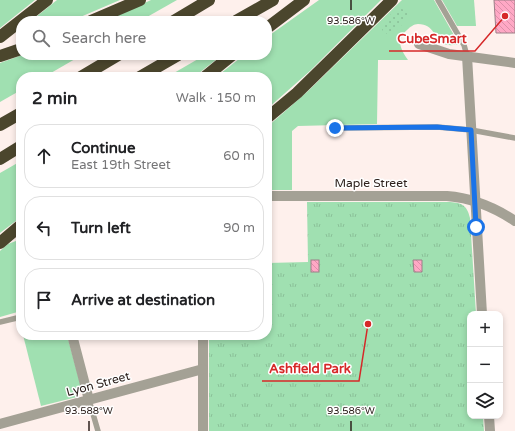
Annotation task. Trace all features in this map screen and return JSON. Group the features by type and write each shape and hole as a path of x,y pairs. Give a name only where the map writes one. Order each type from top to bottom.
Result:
{"highway":[{"path":"27,16 47,0"},
{"path":"103,16 140,0"},
{"path":"183,16 210,0"},
{"path":"245,16 272,0"},
{"path":"272,24 304,0"},
{"path":"272,114 297,93 392,0"},
{"path":"0,37 16,24"},
{"path":"0,56 16,51"},
{"path":"89,72 110,60"},
{"path":"149,72 169,60"},
{"path":"211,72 226,60"},
{"path":"0,126 16,116"},
{"path":"0,159 16,149"},
{"path":"0,242 16,229"},
{"path":"0,242 16,235"}],"street":[{"path":"419,44 441,52 515,63"},
{"path":"467,56 482,311"},
{"name":"Maple Street","path":"272,196 447,196 475,200 515,221"},
{"path":"73,340 89,400"},
{"path":"203,340 203,431"},
{"name":"Lyon Street","path":"0,424 203,369"},
{"path":"489,419 490,431"}],"lane":[{"path":"438,0 464,45 467,56"},
{"path":"335,128 437,127 471,130 515,138"},
{"path":"0,322 16,317"},
{"path":"89,400 98,431"}],"green space":[{"path":"0,0 35,0 0,28"},
{"path":"57,0 120,0 83,16 37,16"},
{"path":"151,0 177,0 149,16 117,16"},
{"path":"319,0 381,0 311,70 272,105 272,72 222,72 238,60 272,60 272,33"},
{"path":"402,0 434,0 459,44 444,44 438,39 431,29 424,25 417,24 411,27 401,37 400,41 401,48 408,60 378,60 377,124 298,126 292,131 292,190 272,190 272,123 307,92"},
{"path":"442,0 474,0 476,26 457,26"},
{"path":"400,9 406,10 409,15 400,27 387,34 382,30 384,23 391,14"},
{"path":"16,57 16,60 73,60 53,72 16,72 16,93 0,102 0,63"},
{"path":"196,60 216,60 200,72 176,72"},
{"path":"16,164 16,221 0,233 0,173"},
{"path":"307,202 450,202 458,203 466,207 470,218 476,311 467,311 467,419 483,419 484,431 209,431 209,340 272,340 272,263 308,262"},
{"path":"16,241 16,312 0,317 0,251 8,244"},
{"path":"24,340 68,340 80,383 80,389 77,397 41,406"}],"building":[{"path":"494,0 515,0 515,33 496,33"},
{"path":"311,260 319,260 319,272 311,272"},
{"path":"413,260 422,260 422,272 414,272"}],"place":[{"name":"CubeSmart","path":"505,16"},
{"name":"Ashfield Park","path":"368,324"}],"route":[{"path":"335,128 437,127 471,130 476,227"}]}
